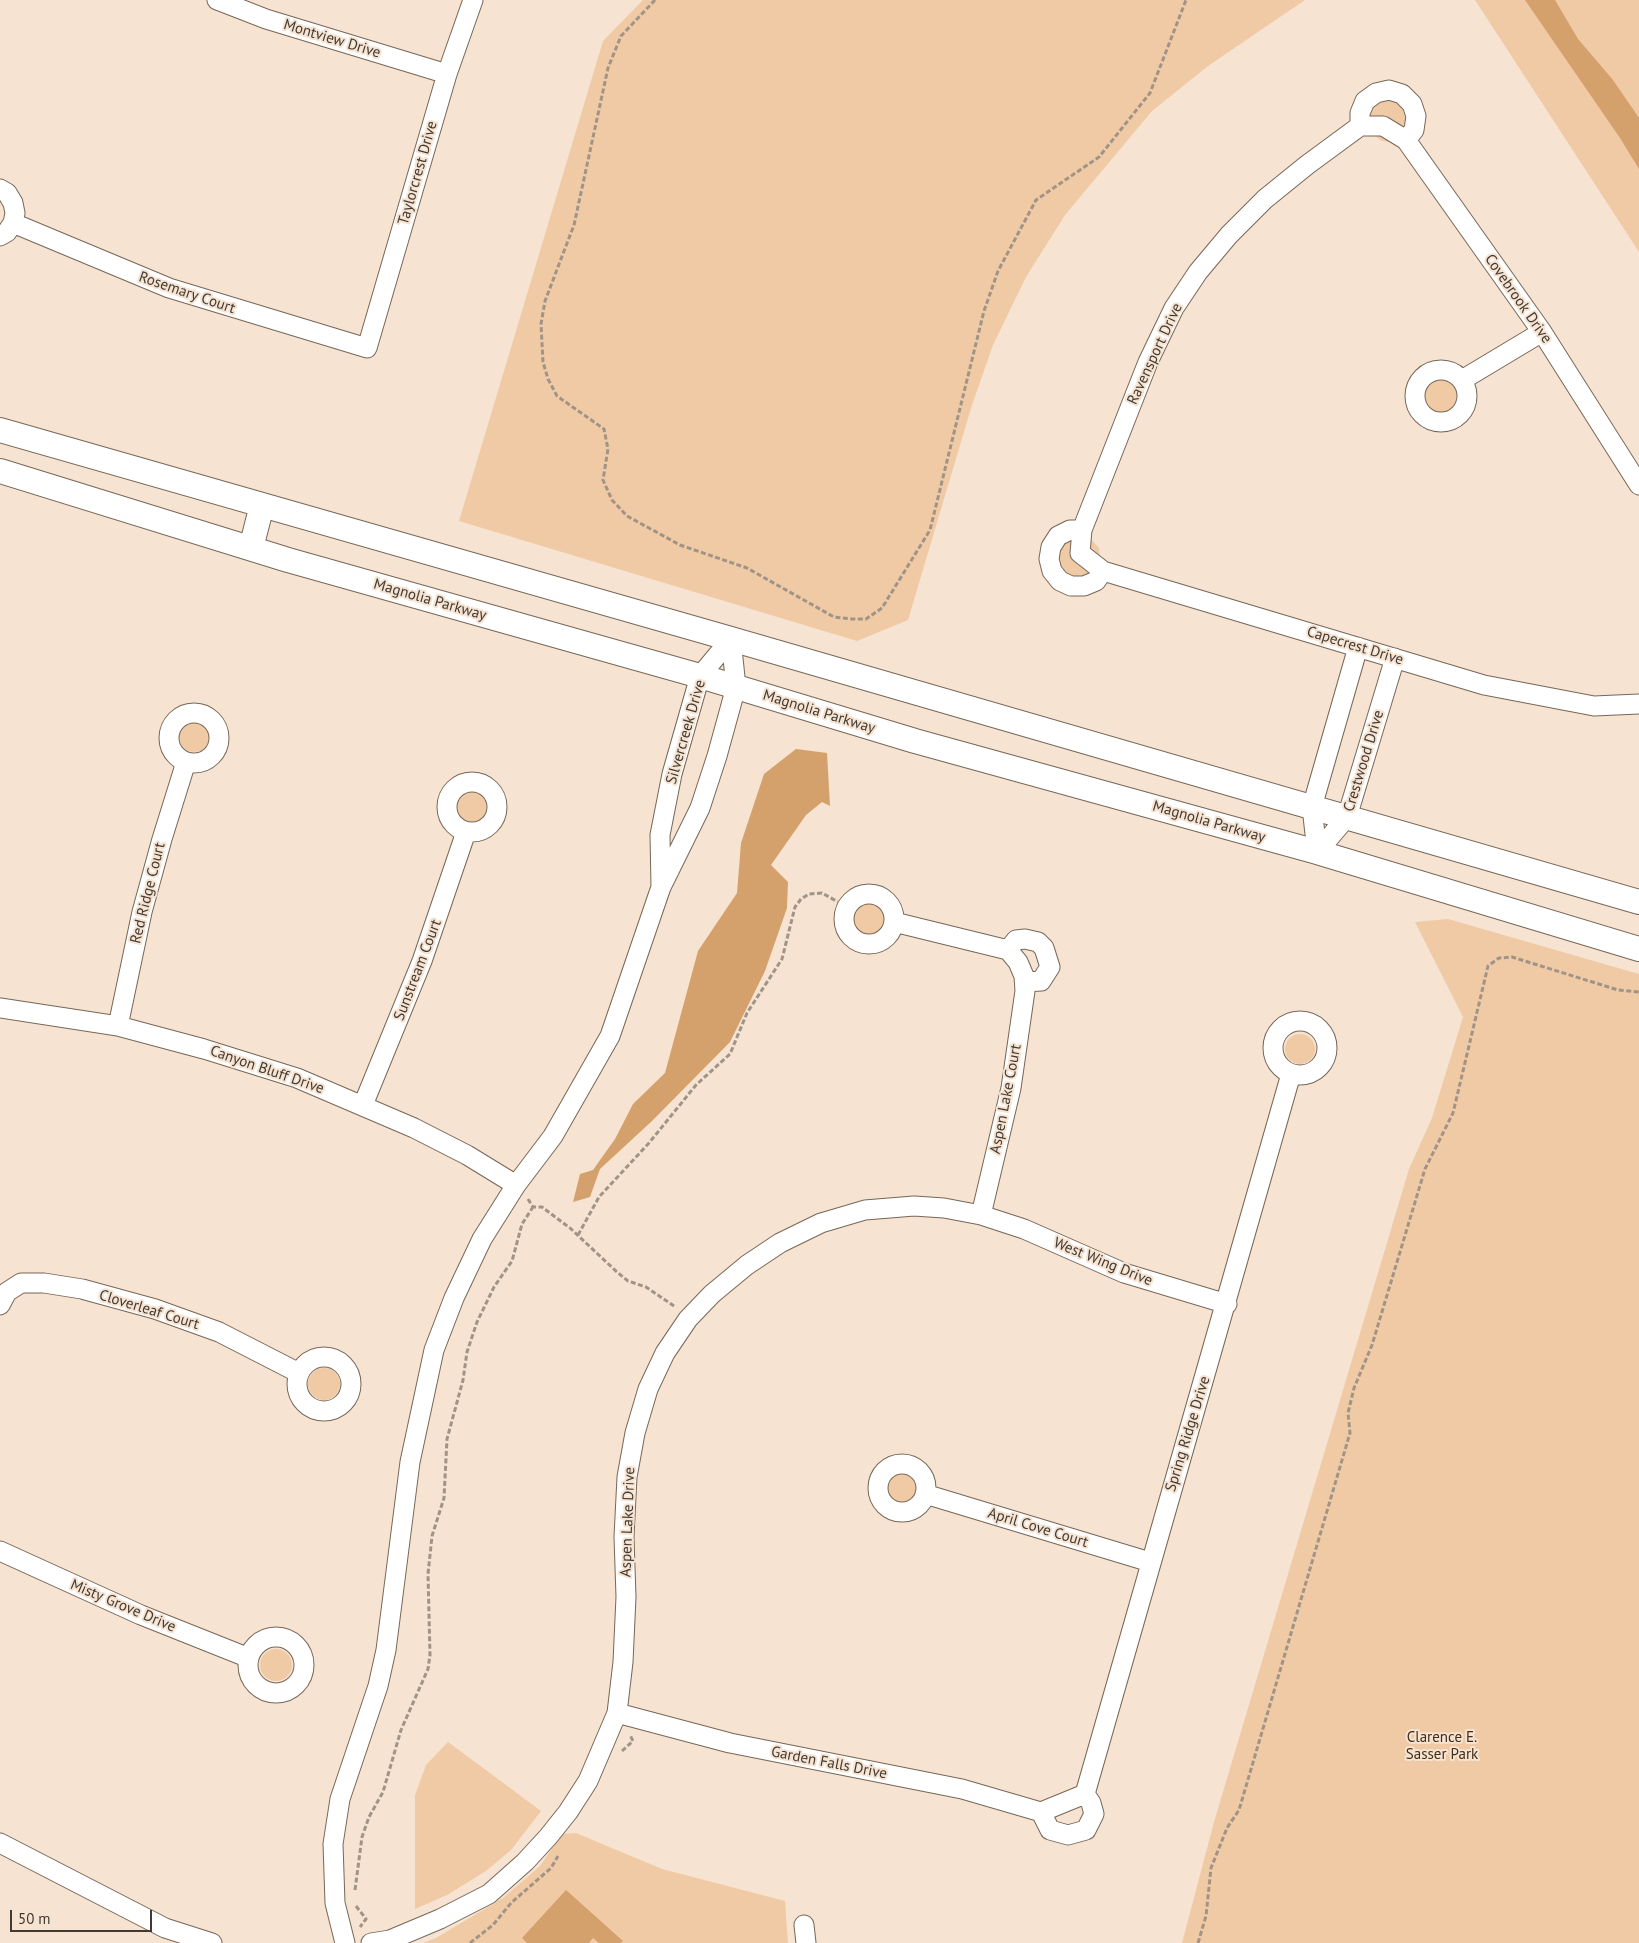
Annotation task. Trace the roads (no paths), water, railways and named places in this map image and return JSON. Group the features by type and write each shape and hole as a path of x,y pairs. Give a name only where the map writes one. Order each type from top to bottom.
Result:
{"main road":[{"path":"0,430 731,638 1639,902"},
{"name":"Magnolia Parkway","path":"0,471 251,548 700,676 915,740 1317,852 1639,949"},
{"path":"251,548 262,505"}],"street":[{"name":"Montview Drive","path":"217,0 266,19 447,74"},
{"name":"Taylorcrest Drive","path":"367,348 447,74 473,0"},
{"path":"1360,126 1360,113 1366,101 1376,93 1389,90 1402,94 1412,104 1416,116 1414,130 1406,140"},
{"name":"Covebrook Drive","path":"1360,126 1383,126 1406,140 1542,332 1639,485"},
{"name":"Ravensport Drive","path":"1080,553 1082,530 1148,362 1174,308 1193,280 1229,235 1265,199 1307,164 1360,126"},
{"name":"Rosemary Court","path":"0,189 7,193 13,202 15,213 6,230 169,288 367,348"},
{"path":"1462,380 1542,332"},
{"path":"1082,530 1070,530 1058,536 1048,559 1052,571 1060,581 1072,586 1084,586 1096,581 1103,571"},
{"name":"Capecrest Drive","path":"1080,553 1103,571 1484,685 1594,706 1639,704"},
{"name":"Silvercreek Drive","path":"661,887 660,835 672,774 700,676 731,638"},
{"name":"Silvercreek Drive","path":"516,1185 553,1136 610,1036 661,887 700,808 736,687 731,638"},
{"path":"1317,852 1312,807 1358,646"},
{"name":"Crestwood Drive","path":"1317,852 1347,817 1395,658"},
{"name":"Red Ridge Court","path":"118,1026 142,912 186,762"},
{"name":"Sunstream Court","path":"363,1105 422,961 466,832"},
{"path":"873,894 886,901 894,914 894,922 888,937 881,942 865,944 858,942 846,931 844,923 846,907 858,897 873,894"},
{"path":"894,922 1008,950 1016,940 1025,939 1038,942 1044,948 1050,967 1041,980 1025,982"},
{"name":"Aspen Lake Court","path":"981,1215 1011,1088 1025,982 1018,962 1008,950"},
{"name":"Canyon Bluff Drive","path":"0,1008 118,1026 204,1049 288,1075 363,1105 467,1154 516,1185"},
{"name":"Spring Ridge Drive","path":"1085,1794 1150,1562 1227,1304 1291,1074"},
{"path":"357,1940 335,1903 333,1844 340,1799 378,1686 386,1650 410,1462 423,1394 434,1350 454,1298 482,1239 516,1185"},
{"name":"Aspen Lake Drive","path":"357,1940 390,1940 489,1894 525,1862 568,1812 588,1781 617,1713 623,1662 626,1607 624,1538 627,1477 635,1433 648,1389 665,1353 688,1320 712,1294 746,1265 780,1243 820,1223 865,1210 914,1206 981,1215"},
{"name":"West Wing Drive","path":"981,1215 1024,1229 1124,1273 1227,1304"},
{"name":"Cloverleaf Court","path":"0,1305 7,1292 21,1283 44,1282 82,1289 155,1309 219,1332 299,1373"},
{"name":"April Cove Court","path":"925,1494 1150,1562"},
{"name":"Misty Grove Drive","path":"0,1551 141,1615 249,1658"},
{"name":"Garden Falls Drive","path":"617,1713 739,1745 962,1789 1041,1812"},
{"path":"1085,1794 1092,1803 1094,1814 1086,1830 1068,1835 1050,1830 1041,1812 1085,1794"},
{"path":"0,1843 164,1928 212,1943"}],"park label":[{"name":"Clarence E. Sasser Park","path":"1442,1746"}]}
